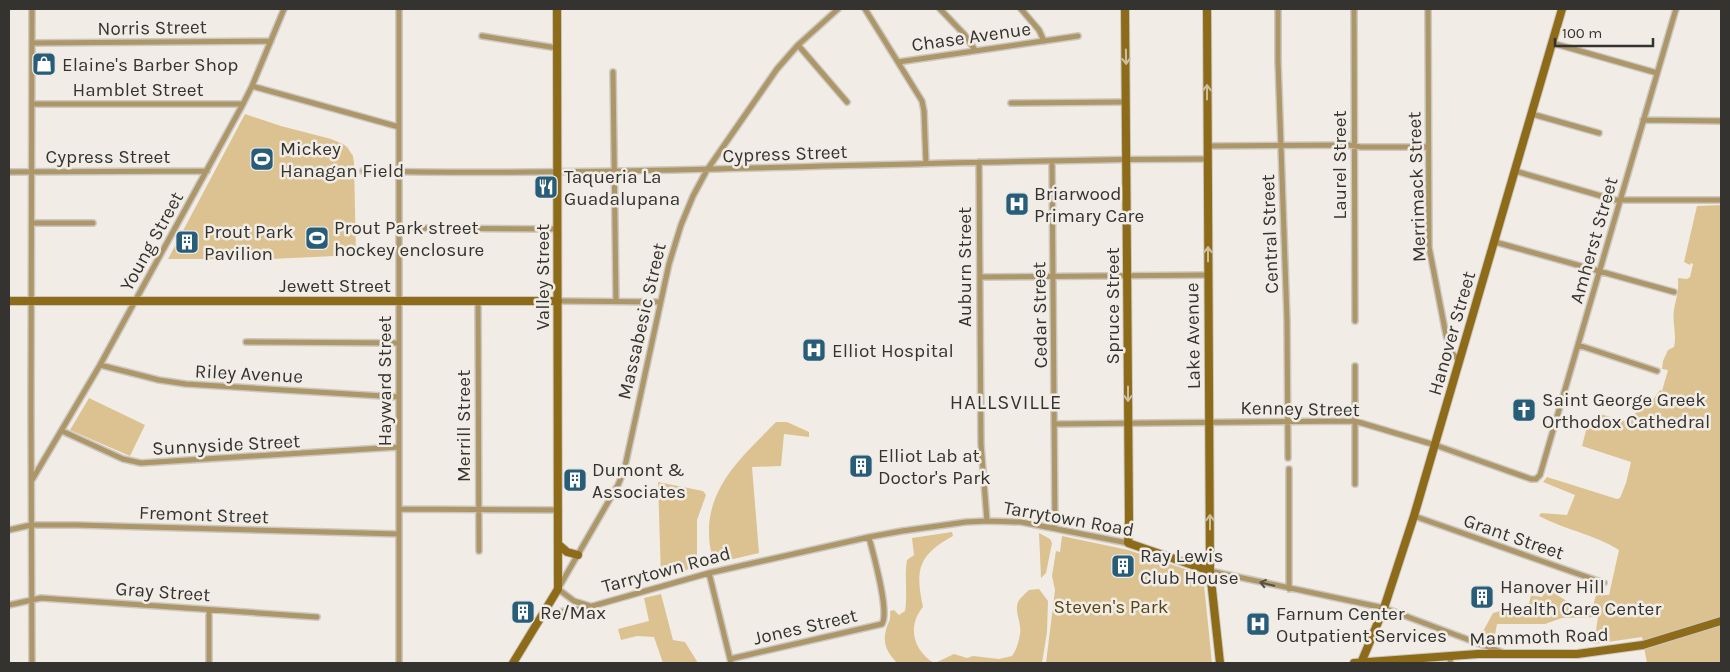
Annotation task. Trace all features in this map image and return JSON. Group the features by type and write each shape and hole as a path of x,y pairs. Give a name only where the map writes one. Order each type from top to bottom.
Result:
{"street":[{"path":"32,9 32,663"},
{"name":"Young Street","path":"32,481 100,365 243,104 284,9"},
{"name":"Hayward Street","path":"398,9 398,663"},
{"name":"Valley Street","path":"557,9 558,588"},
{"name":"Massabesic Street","path":"513,663 578,555 624,471 660,302 679,230 693,196 707,170 777,69 798,45 838,9"},
{"path":"865,9 922,101 926,163"},
{"path":"940,9 964,34 975,50"},
{"path":"1021,9 1039,30 1044,41"},
{"name":"Spruce Street","path":"1125,9 1128,543"},
{"name":"Lake Avenue","path":"1207,9 1210,571 1220,663"},
{"name":"Central Street","path":"1278,9 1287,320 1288,458"},
{"name":"Laurel Street","path":"1354,9 1355,320"},
{"name":"Merrimack Street","path":"1428,9 1430,255 1446,335 1452,353 1459,360"},
{"name":"Hanover Street","path":"1359,663 1384,608 1414,516 1562,9"},
{"name":"Amherst Street","path":"1536,479 1540,475 1676,9"},
{"path":"482,36 557,48"},
{"name":"Chase Avenue","path":"898,62 1078,36"},
{"name":"Norris Street","path":"32,43 271,41"},
{"path":"1552,43 1657,73"},
{"path":"798,45 847,102"},
{"path":"613,72 616,301"},
{"path":"252,86 399,126"},
{"path":"1011,102 1126,102"},
{"name":"Hamblet Street","path":"32,104 243,104"},
{"path":"1532,114 1599,133"},
{"path":"1643,120 1721,121"},
{"path":"1208,146 1428,147"},
{"name":"Cypress Street","path":"363,171 558,172 707,170 926,163 1208,159"},
{"name":"Cedar Street","path":"1052,161 1055,528"},
{"name":"Auburn Street","path":"979,162 981,444 987,521"},
{"name":"Cypress Street","path":"9,172 207,171"},
{"path":"1515,171 1620,201 1721,200"},
{"path":"32,222 93,223"},
{"path":"399,228 558,229"},
{"path":"1495,242 1674,292"},
{"path":"980,277 1208,276"},
{"name":"Jewett Street","path":"9,301 399,302 558,300 660,302"},
{"name":"Merrill Street","path":"478,301 479,551"},
{"path":"246,342 399,344"},
{"path":"1578,345 1657,371"},
{"name":"Riley Avenue","path":"100,365 159,380 186,384 399,397"},
{"path":"1354,484 1355,366"},
{"name":"Kenney Street","path":"1054,424 1355,421 1435,445 1536,479"},
{"name":"Sunnyside Street","path":"62,431 123,459 141,463 399,448"},
{"path":"1288,469 1289,589"},
{"path":"399,509 559,510"},
{"name":"Grant Street","path":"1414,516 1604,583"},
{"name":"Tarrytown Road","path":"543,614 582,609 709,573 869,537 902,531 987,521 1021,522 1128,543 1210,571 1384,608 1507,654"},
{"name":"Fremont Street","path":"9,530 31,525 399,534"},
{"name":"Jones Street","path":"731,661 878,625 884,620 883,601 869,537"},
{"path":"559,545 567,552 578,555"},
{"path":"709,573 731,661"},
{"name":"Tarrytown Road","path":"558,588 574,600 590,606"},
{"name":"Gray Street","path":"9,606 32,600 51,599 317,617"},
{"path":"209,610 209,663"},
{"name":"Mammoth Road","path":"1359,663 1451,660 1507,654 1577,654 1643,645 1721,621"}],"green space":[{"path":"245,114 331,139 347,147 353,156 354,163 356,255 271,259 168,259"},
{"path":"1721,205 1721,663 1647,663 1642,637 1594,644 1598,617 1562,618 1545,624 1497,624 1494,640 1480,637 1493,613 1504,610 1521,613 1528,608 1531,595 1542,597 1547,589 1567,601 1577,610 1592,609 1596,595 1609,595 1619,550 1600,540 1539,516 1541,513 1567,515 1575,495 1543,482 1547,477 1617,499 1620,498 1631,462 1582,446 1588,423 1600,414 1628,422 1634,414 1649,405 1660,390 1662,391 1668,370 1662,369 1663,361 1668,350 1674,347 1675,342 1674,310 1678,291 1678,278 1687,279 1690,277 1693,264 1691,263 1690,265 1684,262 1697,206"},
{"path":"89,398 145,425 130,456 70,430"},
{"path":"776,422 787,422 809,432 809,437 784,434 781,466 752,467 759,553 716,563 709,540 709,526 717,495 733,468"},
{"path":"658,482 703,491 706,495 697,520 697,562 685,571 661,577"},
{"path":"952,532 953,536 932,550 926,557 920,573 919,583 923,607 915,622 915,637 921,651 934,663 897,663 887,648 885,635 890,619 890,611 894,610 899,615 905,611 907,560 914,555 912,538"},
{"path":"1039,533 1050,539 1052,543 1046,573 1041,578"},
{"name":"Steven's Park","path":"1062,536 1128,550 1203,575 1212,663 1046,663 1055,590 1052,576 1056,551 1060,552"},
{"path":"1039,589 1048,601 1047,632 1042,663 935,663 954,654 967,658 973,656 999,659 1012,656 1020,634 1018,602 1029,590"},
{"path":"661,594 673,640 685,642 698,663 663,663 654,637 637,636 621,640 618,629 649,621 644,598"}],"place":[{"name":"Elaine's Barber Shop","path":"44,64"},
{"name":"Mickey Hanagan Field","path":"262,159"},
{"name":"Taqueria La Guadalupana","path":"546,187"},
{"name":"Briarwood Primary Care","path":"1017,204"},
{"name":"Prout Park street hockey enclosure","path":"317,238"},
{"name":"Prout Park Pavilion","path":"187,242"},
{"name":"Elliot Hospital","path":"814,350"},
{"name":"Saint George Greek Orthodox Cathedral","path":"1524,410"},
{"name":"Elliot Lab at Doctor's Park","path":"861,466"},
{"name":"Dumont & Associates","path":"575,480"},
{"name":"Ray Lewis Club House","path":"1123,566"},
{"name":"Hanover Hill Health Care Center","path":"1482,597"},
{"name":"Re/Max","path":"523,612"},
{"name":"Farnum Center Outpatient Services","path":"1258,624"}],"district":[{"name":"HALLSVILLE","path":"1006,402"}]}
